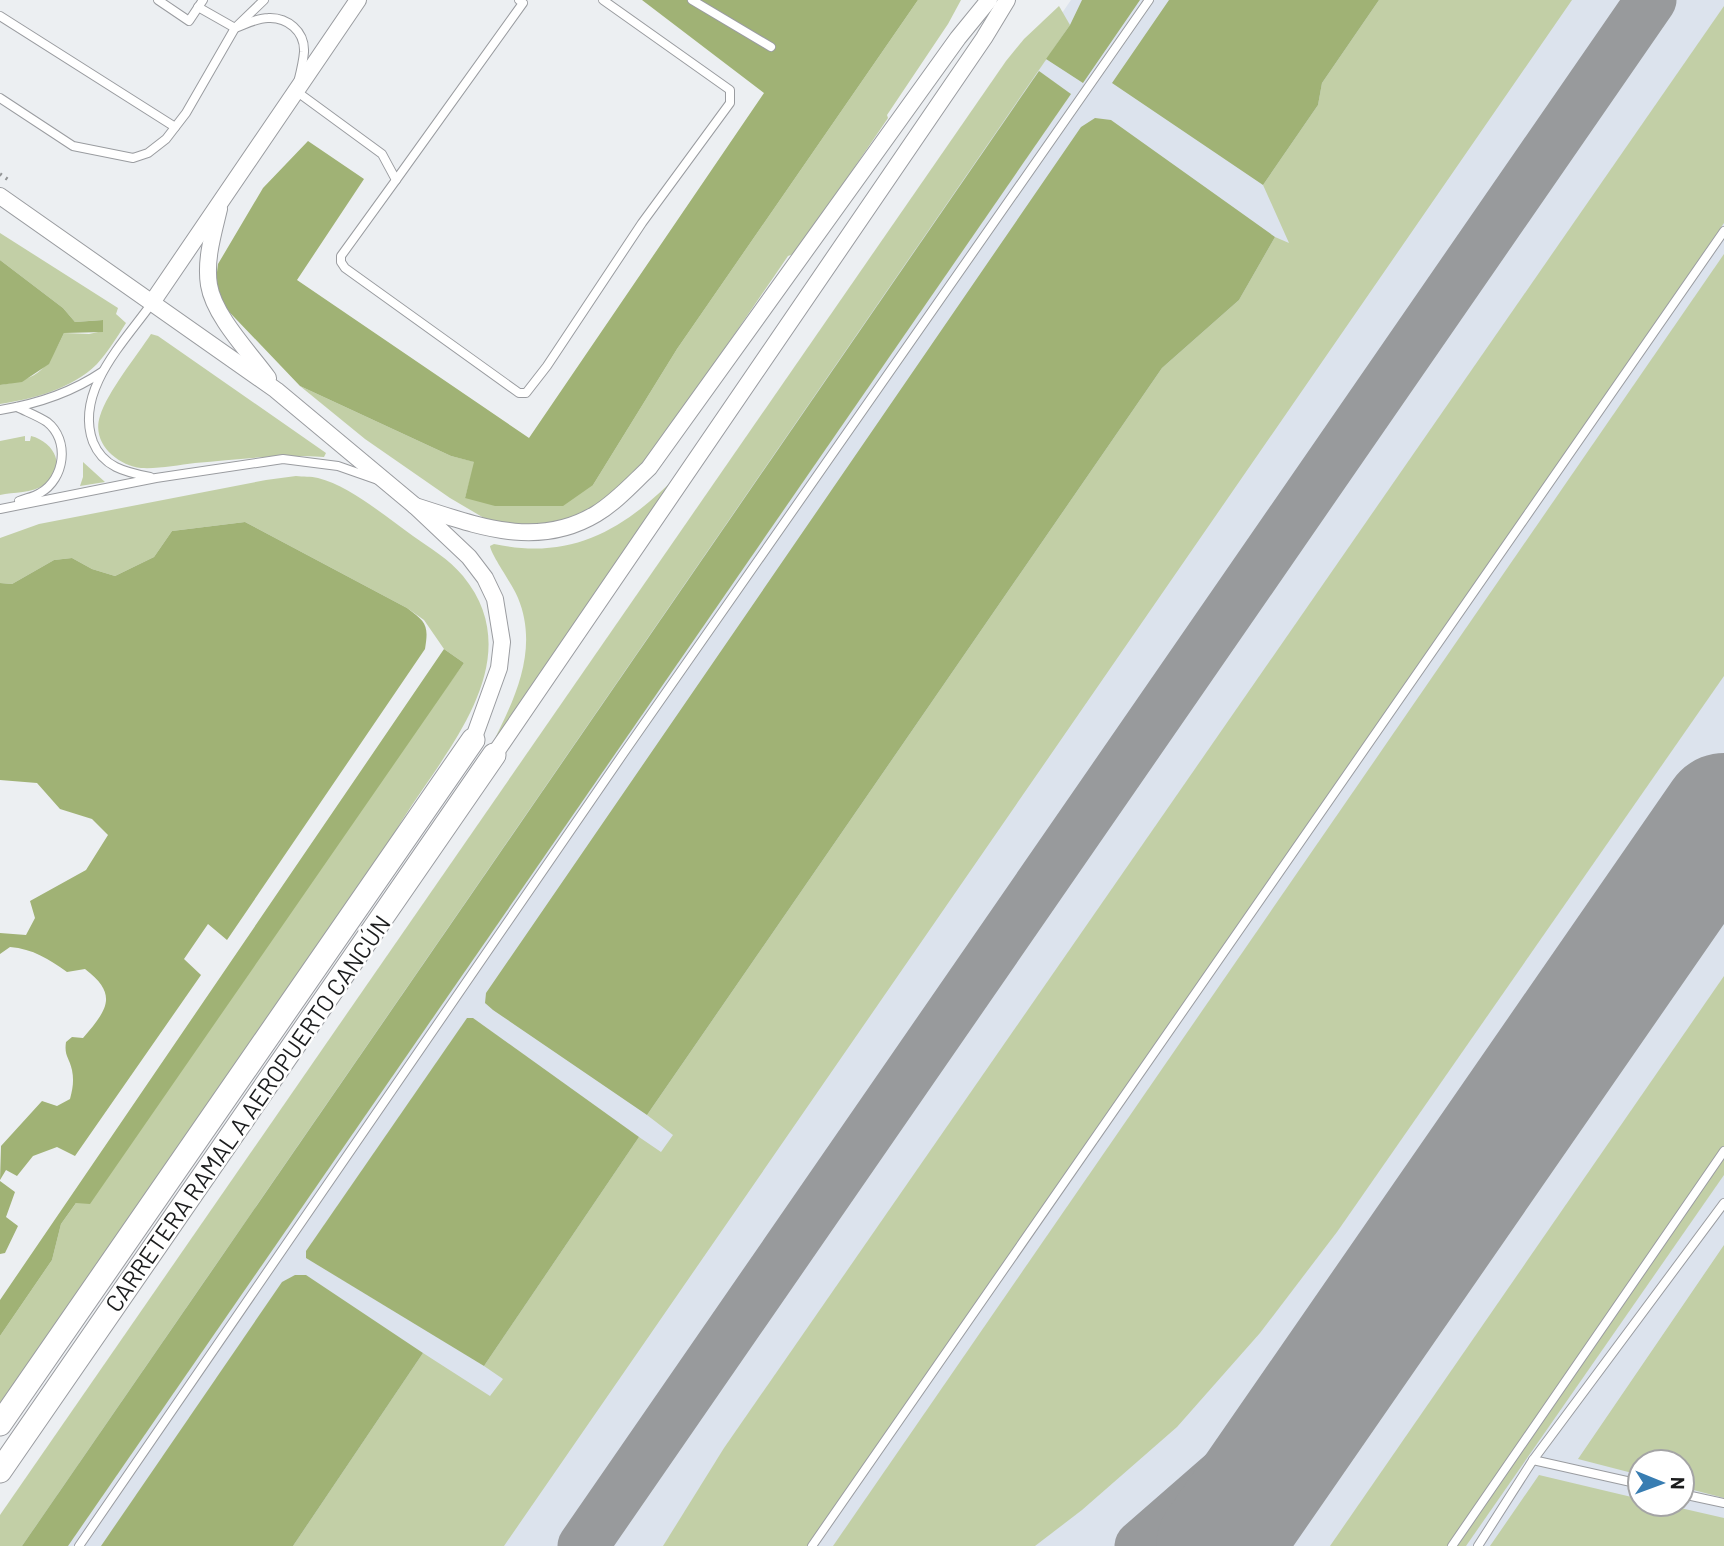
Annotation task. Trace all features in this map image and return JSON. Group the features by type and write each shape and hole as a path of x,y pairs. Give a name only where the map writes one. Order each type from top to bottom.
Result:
{"main road":[{"name":"CARRETERA RAMAL A AEROPUERTO CANCÚN","path":"0,1424 473,740"},
{"name":"CARRETERA RAMAL A AEROPUERTO CANCÚN","path":"0,1471 494,755"}],"street":[{"path":"153,301 358,0"},
{"path":"415,506 476,525 528,533 554,532 596,514 619,497 649,468 950,50 989,0"},
{"path":"494,755 984,38 1007,0"},
{"path":"5,200 153,301 276,390 415,506 470,557 485,578 495,599 502,642 499,668 473,740"},
{"path":"221,200 209,258 212,297 221,314 276,390"}],"lane":[{"path":"158,0 189,21 201,4 235,28"},
{"path":"0,98 73,146 133,158 158,147 175,127 235,28 264,0"},
{"path":"523,1 341,256 345,268 519,393 526,393 547,366 642,223 730,103 730,90 603,0"},
{"path":"692,0 771,47"},
{"path":"79,1546 623,754 1149,0"},
{"path":"0,16 175,127"},
{"path":"235,28 265,18 280,18 296,27 304,42 296,91 382,154 396,180"},
{"path":"812,1546 1724,231"},
{"path":"153,301 105,370 90,401 88,418 97,451 113,466 125,472 156,478"},
{"path":"0,410 80,387 105,370"},
{"path":"0,508 41,493 53,482 62,459 61,443 56,432 48,423 17,407"},
{"path":"0,508 156,478 283,458 338,466 386,483"},
{"path":"1452,1546 1724,1151"},
{"path":"1478,1546 1533,1460 1724,1203"},
{"path":"1533,1460 1626,1481"},
{"path":"1696,1497 1724,1503"},
{"path":"1713,1501 1724,1497"}],"shaded area":[{"path":"1071,0 1724,0 1724,1546 5,1546"}],"green space":[{"path":"642,0 918,0 677,349 593,485 563,506 495,506 465,498 474,462 451,456 300,386 214,296 218,264 263,188 308,141 364,179 297,280 529,438 764,93"},
{"path":"918,0 961,0 887,115 888,118 796,253 788,256 645,465 601,506 560,523 506,526 484,518 450,498 365,439 300,386 451,456 475,462 465,498 593,485 677,349"},
{"path":"1082,0 1140,0 1083,83 1046,59 1070,25"},
{"path":"1169,0 1379,0 1322,83 1318,105 1263,185 1112,83"},
{"path":"1379,0 1572,0 504,1546 293,1546 423,1353 490,1396 503,1379 484,1366 639,1137 661,1152 673,1135 647,1115 1162,368 1239,300 1275,237 1289,243 1263,185 1318,105 1322,83"},
{"path":"1059,6 1070,25 22,1546 0,1546 0,1515 1006,61 1024,39"},
{"path":"1724,6 1724,223 810,1546 663,1546 724,1448"},
{"path":"1039,71 1071,94 68,1546 22,1546"},
{"path":"1095,118 1111,120 1275,237 1239,300 1162,368 647,1115 493,1010 485,1003 486,993 1081,127"},
{"path":"0,233 118,308 116,314 126,323 109,349 87,373 39,396 0,404 0,385 25,379 41,370 53,355 64,333 89,334 103,331 102,320 75,322 63,308 0,260"},
{"path":"1724,254 1724,676 1337,1232 1260,1333 1177,1427 1082,1510 1035,1546 833,1546"},
{"path":"0,260 63,308 75,322 103,320 103,332 64,333 49,364 22,382 0,385"},
{"path":"151,334 158,336 326,453 324,457 260,457 141,468 115,457 108,451 99,435 100,416 116,385"},
{"path":"25,436 25,441 30,441 31,436 47,444 55,457 55,471 51,479 39,488 0,495 0,441"},
{"path":"83,462 105,482 80,486"},
{"path":"678,475 489,750 515,695 525,657 526,638 518,598 490,546 494,544 548,548 573,544 595,536 638,511"},
{"path":"296,476 318,478 355,495 439,554 463,576 481,606 488,635 487,665 478,695 448,752 376,864 0,1403 0,1336 52,1260 61,1224 464,663 444,649 424,620 407,608 245,522 172,531 154,557 115,576 92,569 72,558 54,560 12,584 0,583 0,538 39,524"},
{"path":"245,522 407,608 425,625 425,649 227,940 208,924 184,959 201,975 75,1156 57,1147 33,1156 17,1176 6,1170 0,1180 1,1146 42,1101 57,1106 70,1099 73,1077 66,1054 66,1042 72,1037 83,1038 103,1011 106,995 96,978 85,969 67,972 40,955 18,948 10,947 0,954 0,933 26,935 35,918 30,901 86,870 108,835 92,819 60,809 37,783 0,780 0,583 12,584 54,560 72,558 92,569 115,576 154,557 172,531"},
{"path":"444,649 464,663 90,1204 76,1203 61,1224 52,1260 0,1336 0,1300"},
{"path":"1724,976 1724,1175 1466,1546 1330,1546"},
{"path":"467,1018 473,1018 639,1137 484,1366 306,1258 306,1251"},
{"path":"0,1181 15,1192 6,1217 18,1226 5,1253 0,1254"},
{"path":"1724,1245 1724,1498 1696,1491 1696,1448 1626,1448 1626,1471 1578,1459"},
{"path":"295,1275 306,1275 423,1353 293,1546 101,1546 282,1282"},
{"path":"1539,1475 1626,1496 1626,1518 1696,1518 1696,1512 1724,1518 1724,1546 1490,1546"}],"taxiway":[{"path":"583,1546 1651,0"},
{"path":"1140,1546 1335,1376"}],"runway":[{"path":"1218,1546 1724,815"}]}
